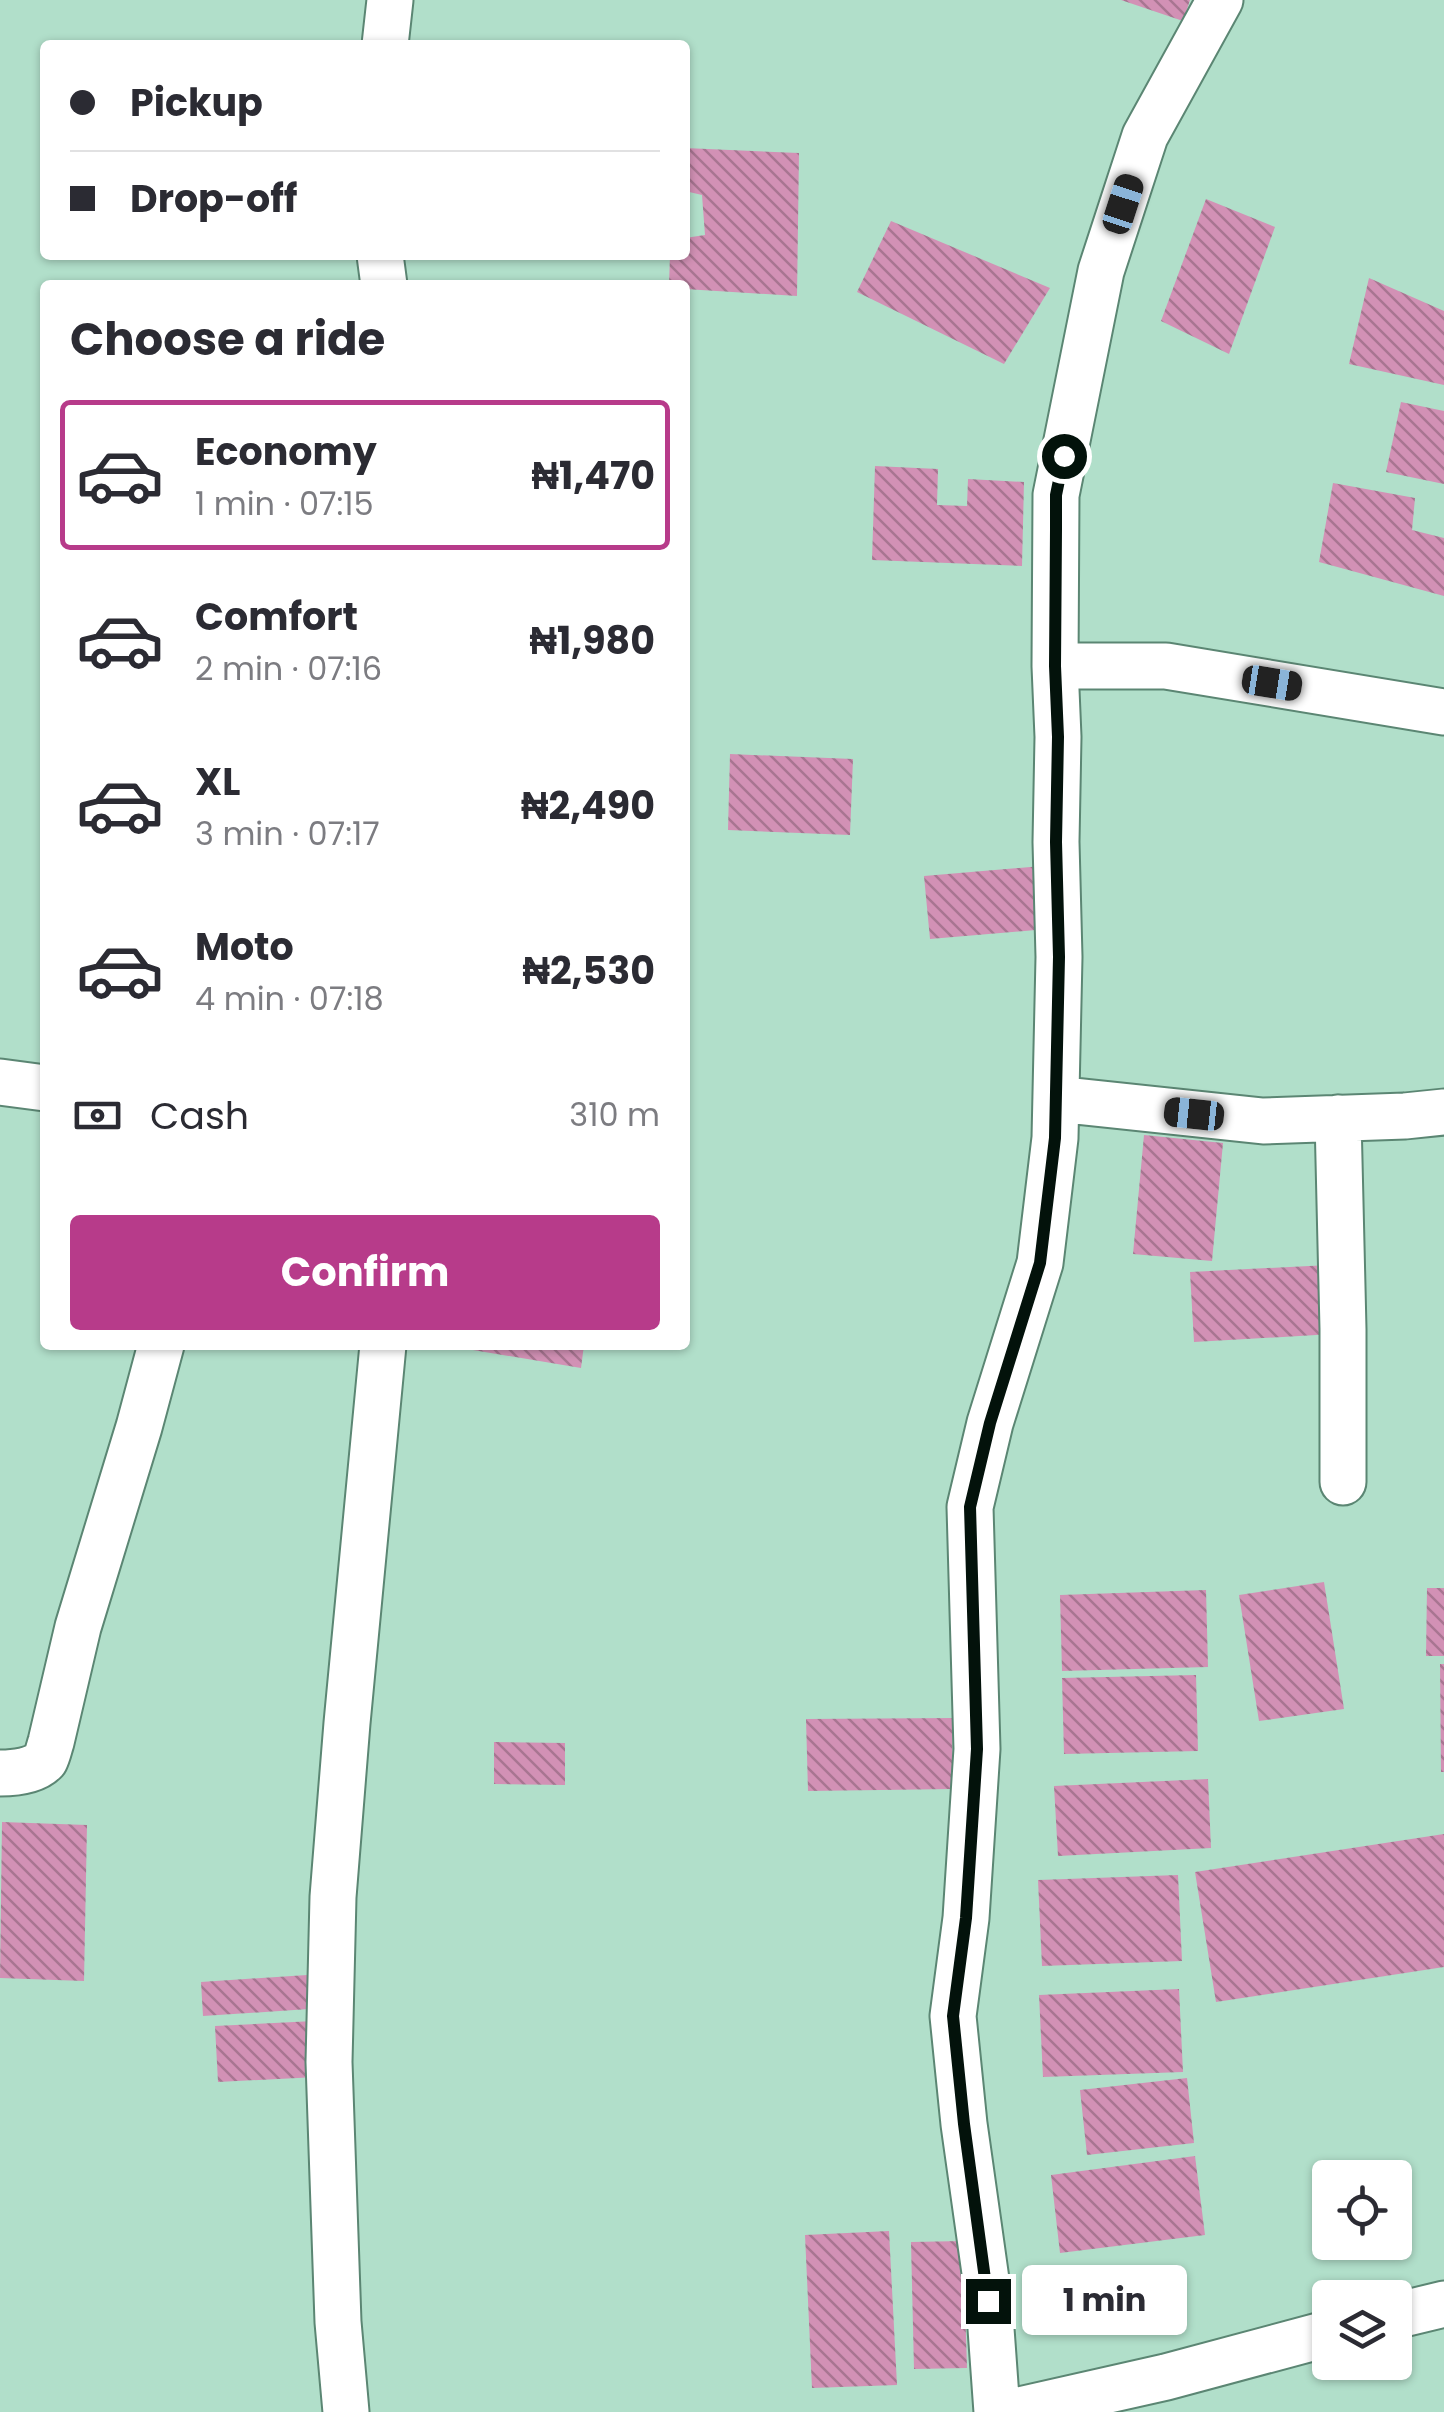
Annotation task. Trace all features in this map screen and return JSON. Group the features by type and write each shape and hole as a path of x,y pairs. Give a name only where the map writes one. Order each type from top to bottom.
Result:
{"street":[{"path":"385,40 390,0"},
{"path":"997,2412 988,2301 953,2016 966,1918 977,1749 970,1507 996,1404 1040,1263 1055,1138 1059,957 1056,495 1102,271 1145,136 1220,0"},
{"path":"1055,666 1166,666 1444,712"},
{"path":"0,1082 40,1087"},
{"path":"1056,1099 1263,1121 1444,1112"},
{"path":"1338,1118 1343,1482"},
{"path":"0,1773 33,1768 44,1760 51,1742 78,1626 160,1350"},
{"path":"346,2412 338,2322 329,2062 333,1896 383,1350"},
{"path":"1412,2312 1444,2304"},
{"path":"1011,2412 1166,2377 1312,2338"}],"building":[{"path":"1121,0 1190,0 1183,21"},
{"path":"690,148 799,153 797,296 690,289 690,280 669,280 670,260 690,260 690,237 705,235 702,195 690,192"},
{"path":"1206,199 1275,227 1229,354 1161,321"},
{"path":"891,221 1050,288 1004,364 857,292"},
{"path":"1369,278 1444,311 1444,385 1349,364"},
{"path":"1401,402 1444,411 1444,484 1386,472"},
{"path":"875,466 938,469 937,505 967,506 968,479 1024,482 1022,566 872,560"},
{"path":"1333,483 1415,498 1412,530 1444,538 1444,596 1319,562"},
{"path":"730,754 853,759 850,835 728,830"},
{"path":"1042,866 1047,929 930,939 924,876"},
{"path":"1144,1135 1223,1143 1212,1261 1133,1254"},
{"path":"1329,1265 1333,1334 1194,1342 1190,1272"},
{"path":"473,1350 583,1350 581,1368"},
{"path":"1324,1582 1344,1709 1259,1721 1239,1595"},
{"path":"1427,1588 1444,1588 1444,1656 1426,1656"},
{"path":"1206,1590 1208,1667 1062,1671 1060,1595"},
{"path":"1440,1664 1444,1664 1444,1772 1441,1772"},
{"path":"1196,1675 1198,1751 1064,1754 1062,1678"},
{"path":"952,1718 953,1789 808,1791 806,1719"},
{"path":"494,1742 565,1743 565,1785 494,1784"},
{"path":"1208,1779 1211,1848 1058,1856 1054,1786"},
{"path":"2,1822 87,1825 84,1981 0,1978"},
{"path":"1444,1834 1444,1967 1216,2002 1195,1872"},
{"path":"1178,1875 1182,1961 1042,1966 1038,1880"},
{"path":"307,1975 309,2009 203,2016 201,1982"},
{"path":"1179,1989 1183,2072 1043,2077 1039,1995"},
{"path":"314,2021 317,2077 218,2082 215,2026"},
{"path":"1187,2078 1194,2143 1087,2155 1080,2090"},
{"path":"1195,2156 1205,2235 1060,2253 1051,2175"},
{"path":"889,2231 897,2385 812,2388 805,2235"},
{"path":"963,2241 967,2368 914,2369 911,2242"}],"route":[{"path":"988,2301 953,2016 966,1918 977,1749 970,1507 990,1423 1040,1263 1055,1138 1059,957 1056,495 1064,456"}]}
